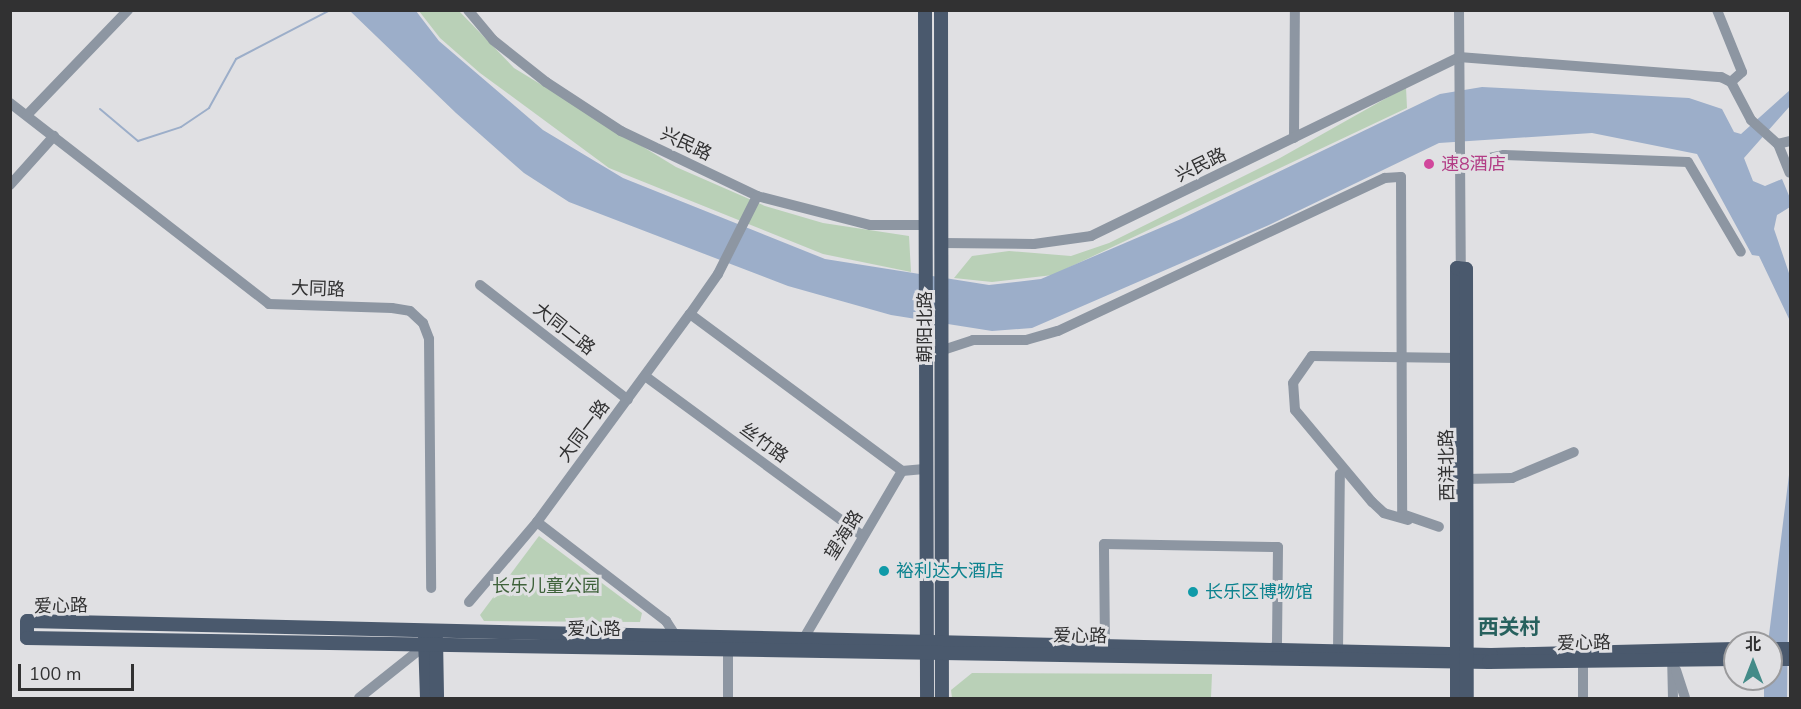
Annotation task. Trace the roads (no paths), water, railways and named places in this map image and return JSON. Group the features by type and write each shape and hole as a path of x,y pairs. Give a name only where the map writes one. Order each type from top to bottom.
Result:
{"main road":[{"name":"朝阳北路","path":"925,10 927,469 937,647"},
{"name":"朝阳北路","path":"937,647 943,350 941,10"},
{"name":"西洋北路","path":"1461,268 1458,358 1459,530 1463,658"},
{"name":"西洋北路","path":"1461,268 1465,479 1463,658"},
{"name":"爱心路","path":"1723,650 1672,656 1583,661 937,647 804,638 431,640 27,638 27,621 431,640 728,647 937,647 1105,645 1463,658 1672,656 1723,658"},
{"path":"426,699 431,640"},
{"path":"431,640 437,699"},
{"path":"927,699 937,647"},
{"path":"937,647 942,699"},
{"path":"1457,699 1463,658"},
{"path":"1463,658 1467,699"}],"street":[{"path":"27,115 128,10"},
{"name":"兴民路","path":"468,10 546,82 621,132 757,196 870,225 926,225"},
{"path":"1294,138 1295,10"},
{"path":"1459,10 1459,57 1645,75 1706,75 1731,82 1751,120 1778,144 1791,173"},
{"path":"1717,10 1742,72 1731,82"},
{"name":"兴民路","path":"943,243 1034,244 1091,236 1459,57"},
{"name":"西洋北路","path":"1459,57 1461,268"},
{"name":"大同路","path":"10,103 268,304 392,308 410,311 423,323 429,339 431,588"},
{"path":"10,184 54,136"},
{"path":"1778,144 1791,141"},
{"path":"1460,164 1504,155 1688,162 1741,252"},
{"path":"943,350 973,340 1026,340 1058,331 1385,178 1401,177 1402,514 1439,527"},
{"name":"大同一路","path":"469,602 537,522 690,314 718,274 757,196"},
{"name":"大同二路","path":"480,285 628,400"},
{"path":"690,314 902,471 927,469"},
{"path":"1458,358 1312,356 1293,383 1291,400 1384,513 1459,530"},
{"name":"丝竹路","path":"645,376 863,536"},
{"path":"1465,479 1512,478 1574,452"},
{"name":"望海路","path":"804,638 902,471"},
{"path":"1338,652 1340,474"},
{"path":"537,522 666,621 677,638"},
{"path":"1105,645 1104,544 1278,547 1277,651"},
{"path":"359,699 431,640"},
{"path":"728,647 728,699"},
{"path":"1672,656 1673,699"},
{"path":"1672,656 1685,699"},
{"path":"1583,661 1583,699"}],"water":[{"path":"350,11 416,11 439,41 543,130 623,178 825,259 989,285 1041,279 1181,219 1440,94 1482,87 1689,98 1722,109 1734,132 1741,134 1790,90 1790,106 1744,158 1753,181 1765,186 1782,179 1790,198 1790,207 1777,215 1774,229 1790,276 1790,321 1759,256 1752,255 1697,154 1592,133 1439,143 1269,225 1032,328 992,331 891,315 788,286 569,202 524,173 456,113"},
{"path":"1790,467 1787,698 1764,698 1764,691 1783,691 1783,631 1770,631"}],"waterway":[{"path":"100,109 138,141 181,127 209,108 236,59 330,10"}],"place":[{"name":"速8酒店","path":"1429,164"},
{"name":"裕利达大酒店","path":"884,571"},
{"name":"长乐区博物馆","path":"1193,592"}],"district":[{"name":"西关村","path":"1509,627"}],"park label":[{"name":"长乐儿童公园","path":"546,586"}]}
